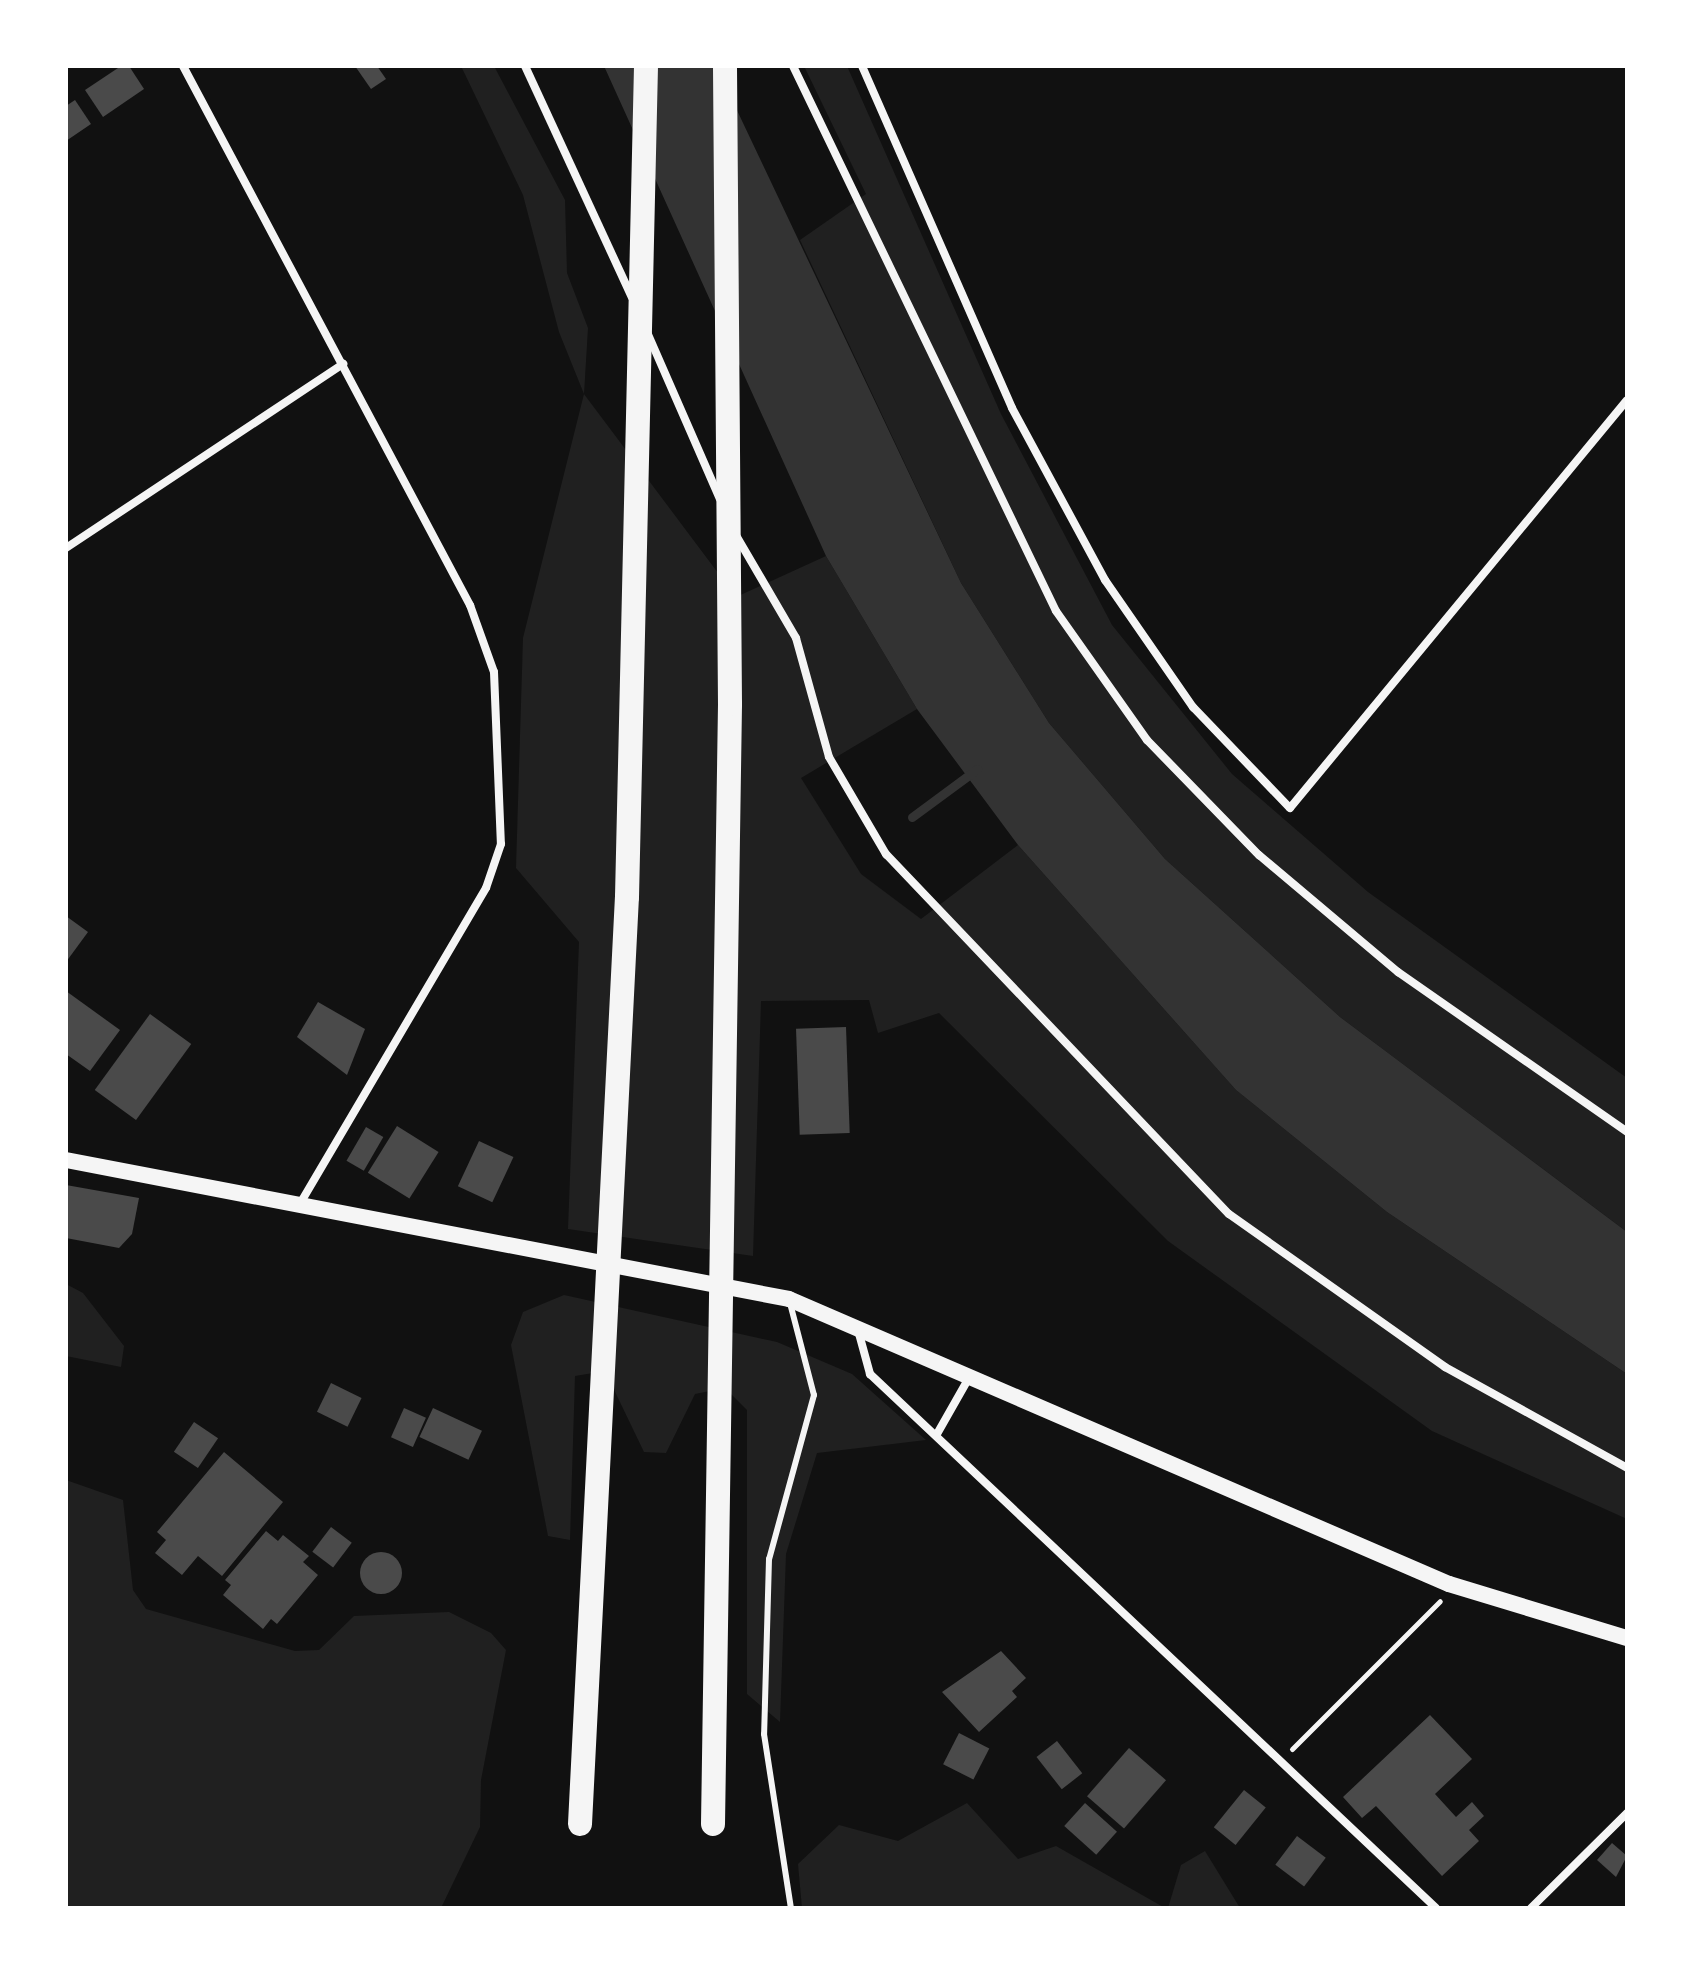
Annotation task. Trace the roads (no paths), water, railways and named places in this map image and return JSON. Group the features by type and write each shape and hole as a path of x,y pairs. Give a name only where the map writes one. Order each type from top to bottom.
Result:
{"highway":[{"path":"580,1824 627,897 646,66"},
{"path":"713,1824 717,1339 730,704 725,66"}],"main road":[{"path":"66,1160 789,1299 1449,1584 1627,1638"}],"street":[{"path":"183,66 470,605 494,672 501,844 486,888 298,1207"},
{"path":"525,66 742,550 796,638 829,757 886,854 1229,1214 1456,1375 1627,1468"},
{"path":"793,66 1056,611 1147,740 1259,855 1398,972 1627,1132"},
{"path":"862,66 1012,408 1105,580 1193,707 1290,808 1627,400"},
{"path":"66,548 343,364"},
{"path":"858,1328 870,1374 1282,1759 1436,1908"},
{"path":"937,1434 970,1376"},
{"path":"1531,1908 1627,1813"}],"lane":[{"path":"789,1299 814,1395 769,1559 764,1734 791,1908"}],"waterway":[{"path":"912,817 977,769"}]}
